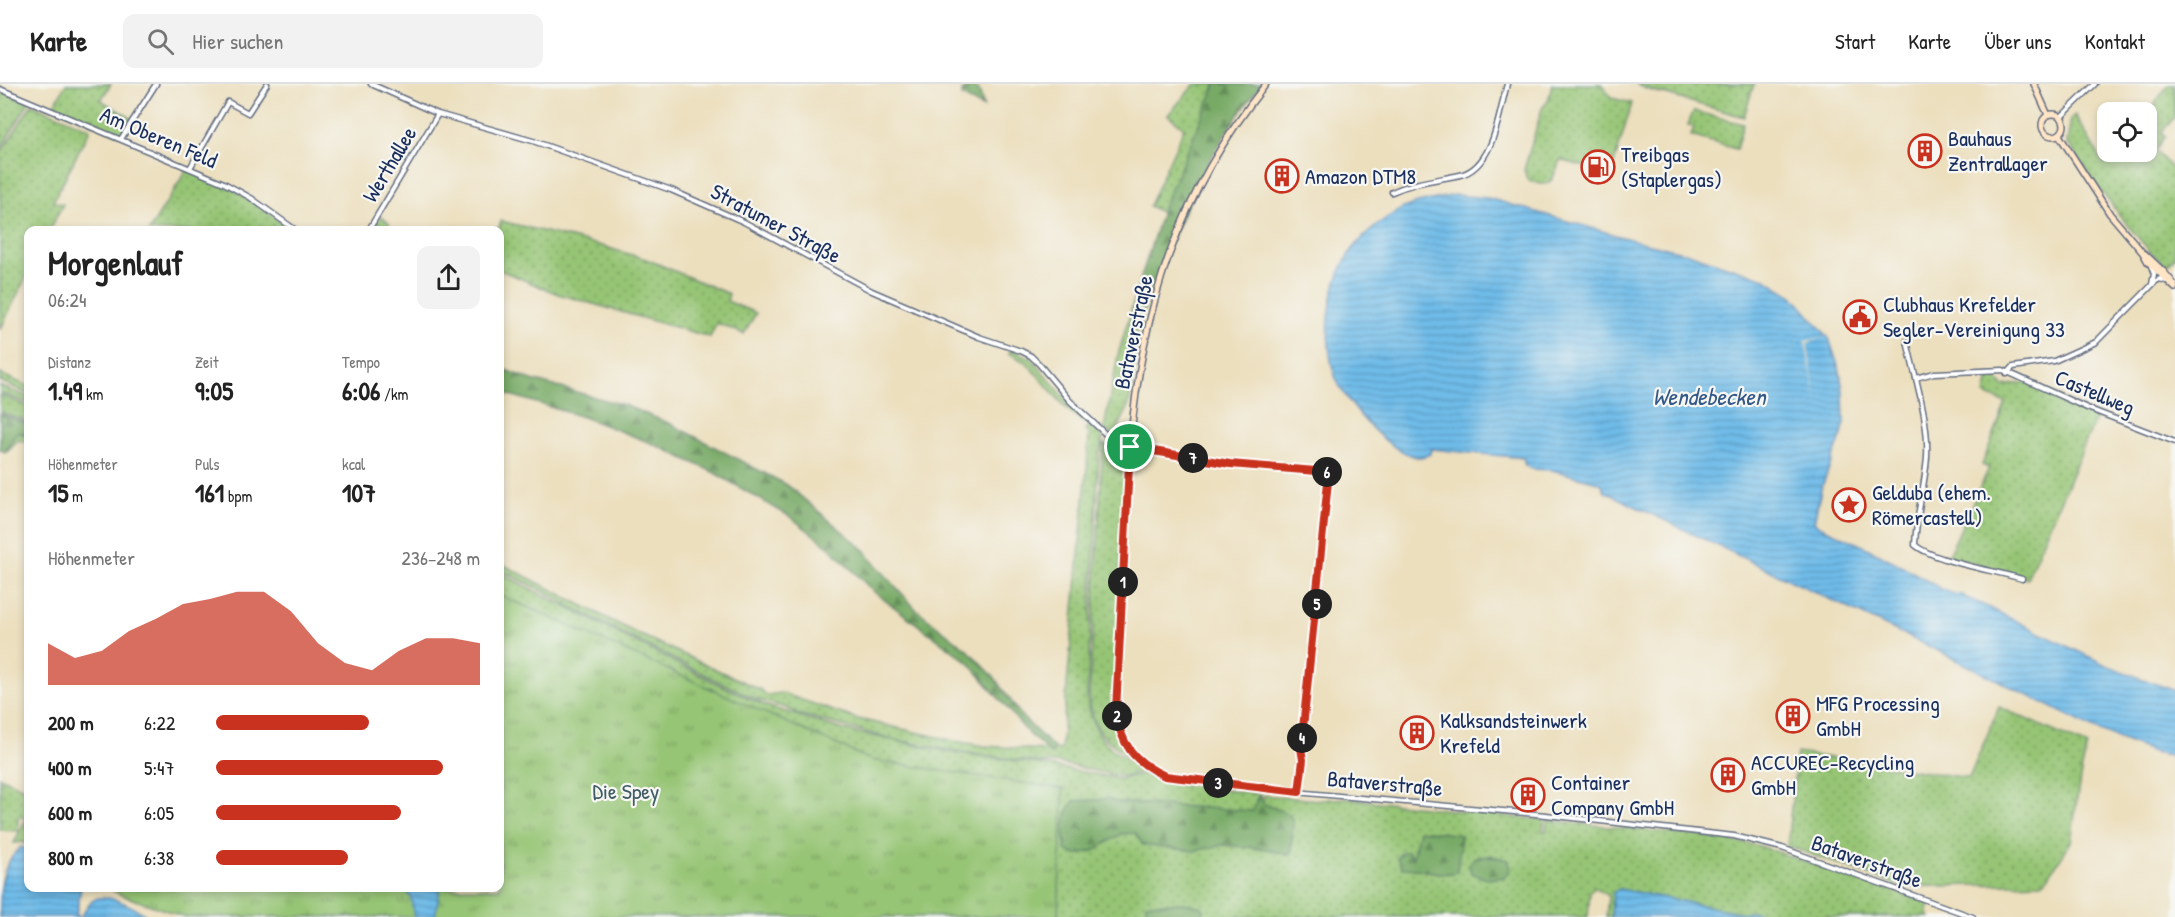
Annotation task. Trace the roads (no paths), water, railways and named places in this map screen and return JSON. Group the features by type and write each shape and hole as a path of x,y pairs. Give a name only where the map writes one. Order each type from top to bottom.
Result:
{"street":[{"path":"121,140 156,84"},
{"path":"190,168 228,102 248,113 267,84"},
{"name":"Stratumer Straße","path":"371,84 438,114 553,148 681,193 744,222 872,291 979,338 1021,351 1031,356 1039,364 1059,390 1097,425 1110,441 1130,447 1230,464 1329,472 1301,748 1303,760 1299,792"},
{"name":"Bataverstraße","path":"1266,84 1231,131 1186,212 1170,251 1150,313 1142,350 1130,447 1116,710 1126,745 1141,763 1165,776 1299,792 1734,836 1782,848 1973,917"},
{"path":"1392,192 1421,182 1462,175 1476,168 1489,151 1508,84"},
{"path":"2034,84 2048,115"},
{"path":"2061,117 2095,84"},
{"name":"Am Oberen Feld","path":"0,88 236,189 290,226"},
{"name":"Werthallee","path":"371,226 438,114"},
{"path":"2055,114 2061,117 2065,127 2059,135 2052,136 2043,130 2042,124 2048,115 2055,114"},
{"path":"2059,135 2097,196 2143,253 2154,274 2152,285"},
{"path":"2143,253 2151,258 2175,286"},
{"path":"2151,266 2167,282"},
{"path":"2007,374 2013,367 2054,361 2096,342 2160,279 2175,286"},
{"path":"1907,341 1924,418 1927,456 1917,514 1915,545 1920,550 1934,556 2022,579"},
{"name":"Castellweg","path":"1916,378 1934,373 2003,370 2007,374 2175,442"}],"water":[{"name":"Wendebecken","path":"1455,195 1488,198 1633,240 1691,254 1765,279 1793,296 1829,338 1840,372 1843,392 1842,435 1821,489 1814,522 1893,561 1948,592 1963,595 2106,665 2175,691 2175,756 2150,751 2097,730 1947,655 1605,492 1601,483 1552,470 1532,469 1524,464 1524,458 1431,449 1430,454 1417,457 1388,442 1361,416 1335,377 1328,340 1332,299 1337,280 1353,249 1379,224 1411,205"},
{"path":"21,847 24,848 24,892 80,892 76,915 81,916 93,901 104,898 125,903 149,917 0,917 3,878 14,854"},
{"path":"1619,889 1742,913 1754,912 1769,917 1611,917 1613,893"},
{"path":"407,892 439,892 435,917 414,917 411,898"}],"place":[{"name":"Bauhaus Zentrallager","path":"1925,151"},
{"name":"Treibgas (Staplergas)","path":"1598,167"},
{"name":"Amazon DTM8","path":"1282,176"},
{"name":"Clubhaus Krefelder Segler-Vereinigung 33","path":"1860,317"},
{"name":"Gelduba (ehem. Römercastell)","path":"1849,505"},
{"name":"MFG Processing GmbH","path":"1793,716"},
{"name":"Kalksandsteinwerk Krefeld","path":"1417,733"},
{"name":"ACCUREC-Recycling GmbH","path":"1728,775"},
{"name":"Container Company GmbH","path":"1528,795"}],"park label":[{"name":"Die Spey","path":"626,791"}]}
